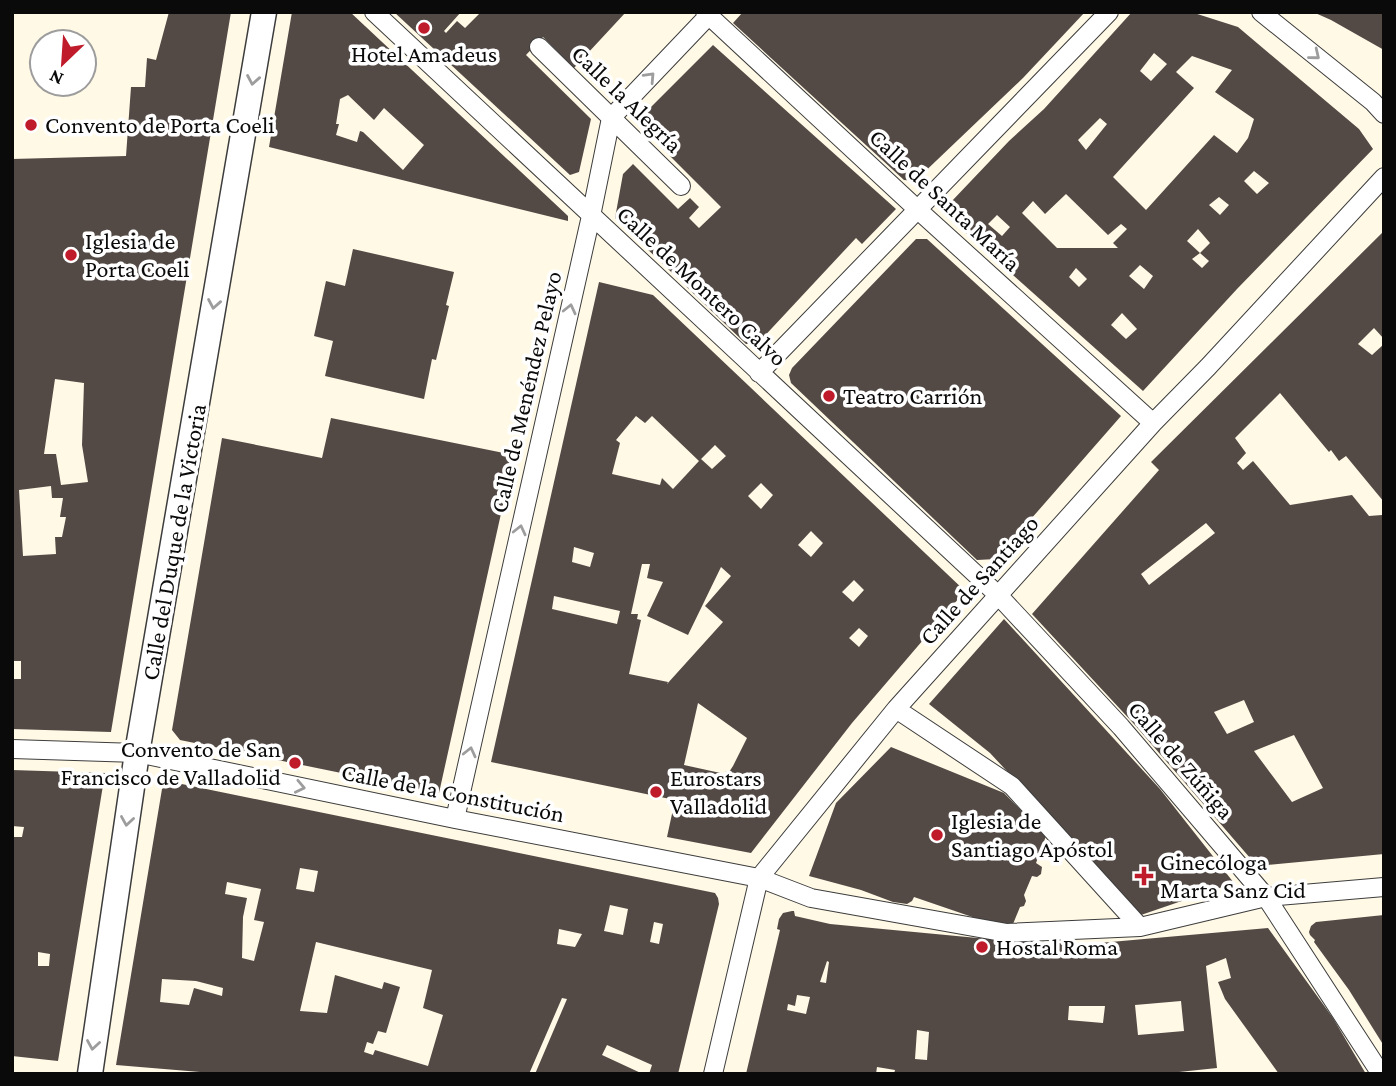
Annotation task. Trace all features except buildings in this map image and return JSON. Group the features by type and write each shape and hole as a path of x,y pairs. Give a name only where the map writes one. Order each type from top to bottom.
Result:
{"street":[{"name":"Calle del Duque de la Victoria","path":"90,1074 137,753 264,12"},
{"name":"Calle de Montero Calvo","path":"374,12 998,595"},
{"path":"759,373 1109,12"},
{"path":"1261,12 1373,102 1384,114"},
{"path":"611,118 708,13"},
{"name":"Calle de Santa María","path":"708,13 917,209 1153,423"},
{"name":"Calle la Alegría","path":"539,47 681,186"},
{"name":"Calle de Menéndez Pelayo","path":"455,819 611,118"},
{"name":"Calle de Santiago","path":"713,1074 759,877 896,709 1153,423 1384,177"},
{"name":"Calle de Zúñiga","path":"998,595 1121,727 1266,897 1381,1074"},
{"path":"896,709 1012,786 1140,926"},
{"name":"Calle de la Constitución","path":"12,749 137,753 455,819 759,877 811,898 1007,933 1140,926 1266,897 1384,887"}],"place":[{"name":"Hotel Amadeus","path":"424,28"},
{"name":"Convento de Porta Coeli","path":"31,125"},
{"name":"Iglesia de Porta Coeli","path":"71,255"},
{"name":"Teatro Carrión","path":"829,396"},
{"name":"Convento de San Francisco de Valladolid","path":"295,763"},
{"name":"Eurostars Valladolid","path":"656,792"},
{"name":"Iglesia de Santiago Apóstol","path":"937,835"},
{"name":"Ginecóloga Marta Sanz Cid","path":"1144,876"},
{"name":"Hostal Roma","path":"982,947"}]}
